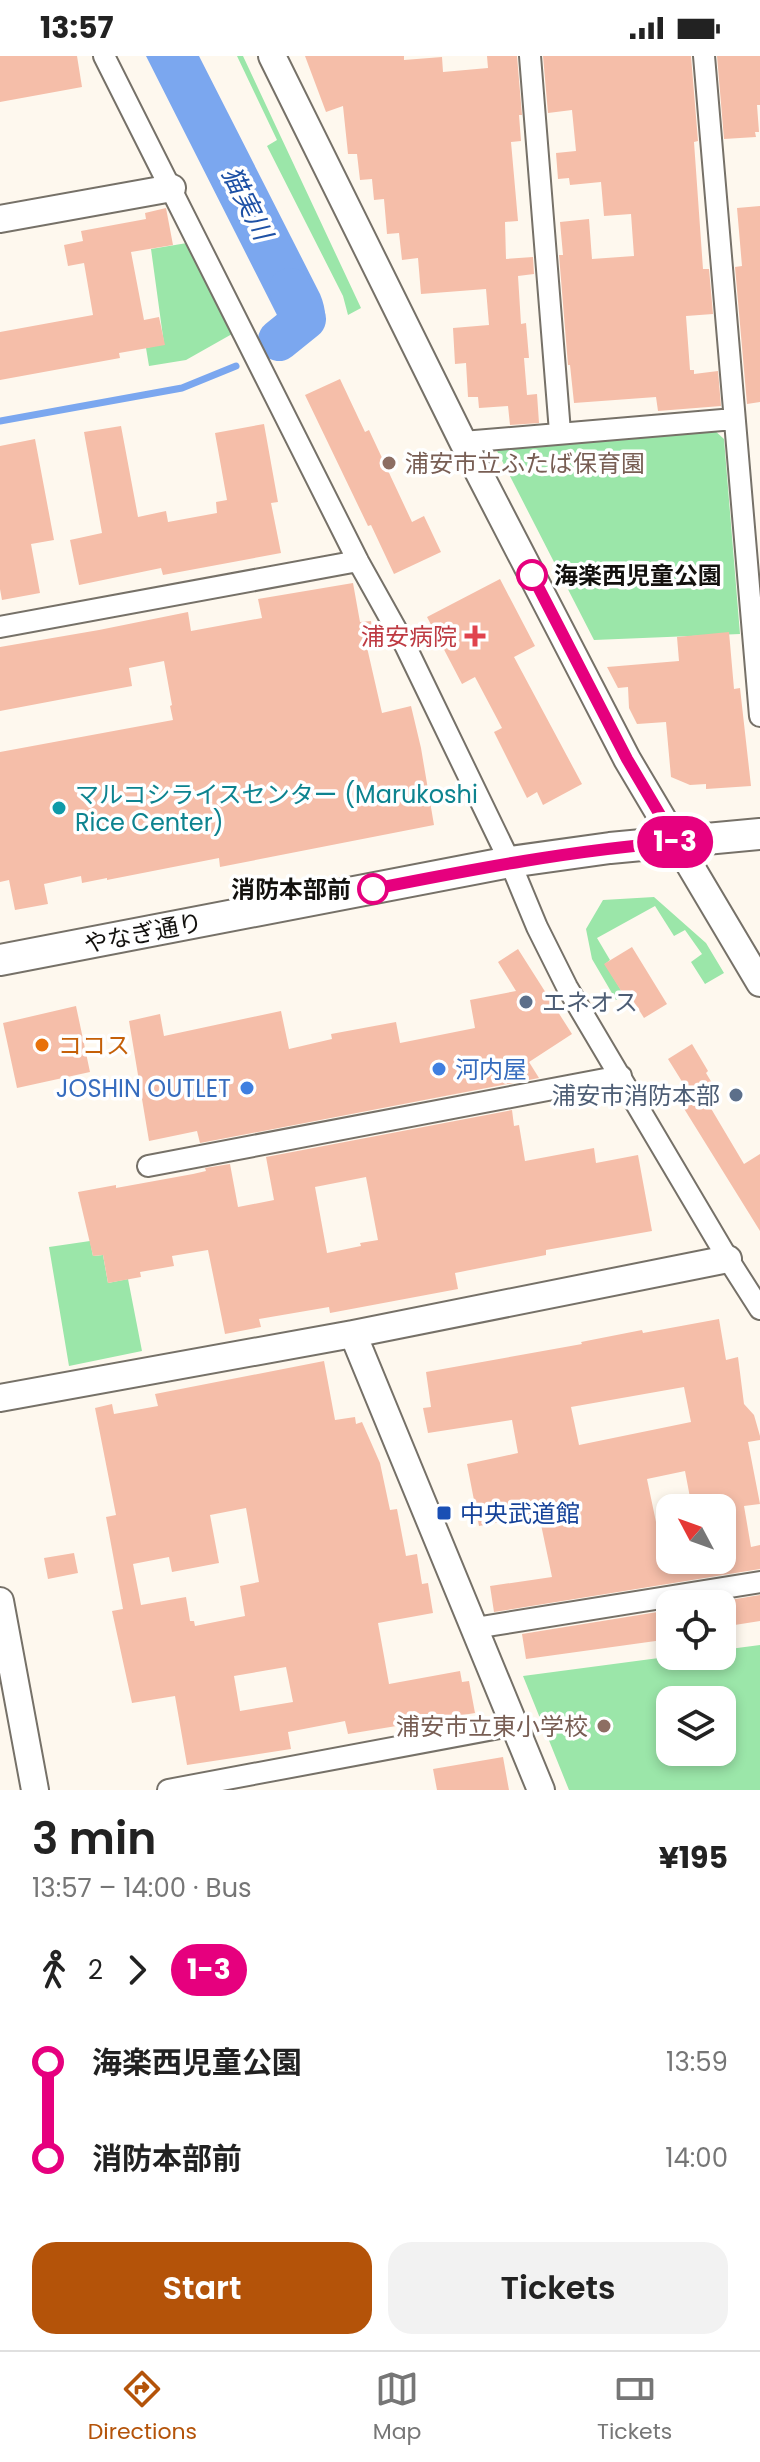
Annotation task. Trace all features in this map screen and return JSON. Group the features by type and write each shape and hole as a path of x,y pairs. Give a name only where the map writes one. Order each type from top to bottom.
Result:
{"main road":[{"name":"やなぎ通り","path":"0,960 510,862 610,848 760,834"}],"street":[{"path":"104,56 358,561 406,647 567,987 760,1309"},
{"path":"272,56 463,442 627,759 760,983"},
{"path":"530,56 560,432"},
{"path":"704,56 760,716"},
{"path":"0,219 172,188"},
{"path":"463,442 734,419"},
{"path":"0,627 358,561"},
{"path":"148,1166 621,1076"},
{"path":"0,1398 353,1334 728,1259"},
{"path":"353,1334 541,1790"},
{"path":"475,1628 760,1582"},
{"path":"0,1601 35,1790"},
{"path":"168,1790 515,1725"}],"green space":[{"path":"237,56 243,56 361,308 348,315 343,296 267,146 277,140"},
{"path":"187,243 232,334 186,360 149,366 146,348 164,344 151,249"},
{"name":"海楽西児童公園","path":"713,429 724,439 740,634 594,640 495,447"},
{"path":"654,897 706,943 724,973 705,984 691,962 702,954 685,930 674,936 655,906 597,938 610,960 605,964 624,995 616,1000 592,959 586,929 603,900"},
{"path":"90,1241 93,1256 103,1255 108,1283 128,1279 142,1351 69,1366 49,1247"},
{"name":"浦安市立東小学校","path":"760,1645 760,1790 569,1790 523,1676 656,1658 656,1670 736,1670 736,1648"}],"water":[{"path":"146,56 199,56 320,294 325,314 322,328 293,350 279,319"}],"building":[{"path":"0,56 77,56 82,87 0,102"},
{"path":"305,56 404,56 404,60 442,57 443,72 488,68 487,56 517,56 521,141 511,142 518,221 505,222 506,259 533,257 534,274 518,276 521,324 526,323 529,358 524,358 527,395 537,394 539,423 510,425 508,406 479,408 478,397 468,397 466,363 455,364 453,328 489,325 486,289 421,294 418,258 402,260 399,233 387,234 384,199 374,200 372,179 360,180 357,154 348,154 343,106 326,112"},
{"path":"543,56 691,56 703,269 709,269 713,314 686,316 690,370 694,370 694,374 718,371 721,406 658,411 656,397 574,403 559,255 563,255 560,222 589,219 592,259 634,256 631,214 604,216 601,182 570,185 569,178 558,179 556,153 576,151 572,110 548,113"},
{"path":"717,56 760,56 759,132 755,132 756,137 724,139"},
{"path":"760,206 760,402 747,404 735,267 742,266 737,208"},
{"path":"166,208 173,245 131,252 144,320 159,317 165,345 119,353 120,358 0,380 0,332 93,315 84,263 68,266 64,245 83,241 81,231 146,219 145,213"},
{"path":"340,379 365,432 369,430 412,522 424,516 441,552 394,574 305,395"},
{"path":"264,424 278,502 271,503 281,553 163,575 161,568 79,585 70,540 102,533 84,432 121,426 138,517 166,511 168,522 217,513 216,502 227,500 215,433"},
{"path":"35,439 54,540 31,544 40,593 2,600 0,446"},
{"path":"500,579 535,646 514,657 582,784 543,805 537,792 527,798 494,732 502,728 475,677 462,684 427,617"},
{"path":"353,583 360,622 371,621 374,641 366,643 382,713 411,706 434,825 220,867 219,858 107,880 82,883 81,876 44,884 48,904 15,910 9,880 0,882 0,752 173,720 164,661 129,668 132,686 0,711 0,647 188,612 191,631 262,618 258,599"},
{"path":"729,632 734,689 740,688 751,786 706,789 706,784 690,785 671,777 666,722 637,724 629,708 628,687 618,688 607,667 679,661 677,637"},
{"path":"632,947 667,1004 644,1018 629,994 625,997 604,964"},
{"path":"518,949 572,1034 529,1062 539,1078 200,1143 197,1131 149,1141 129,1021 160,1014 164,1036 281,1011 289,1049 332,1039 331,1034 396,1022 400,1043 475,1028 470,1000 516,991 498,962"},
{"path":"76,1006 90,1072 17,1088 3,1023"},
{"path":"692,1044 712,1083 691,1096 668,1059"},
{"path":"703,1095 744,1164 760,1154 760,1231 683,1107"},
{"path":"512,1110 514,1126 519,1125 525,1161 594,1148 596,1163 638,1155 652,1231 546,1250 546,1255 455,1273 458,1289 330,1313 329,1307 259,1319 261,1327 225,1334 208,1250 172,1256 174,1266 140,1272 141,1277 108,1283 103,1255 93,1256 78,1192 193,1174 206,1171 205,1168 230,1164 238,1207 274,1200 266,1157","holes":["366,1177 378,1240 327,1253 315,1187"]},
{"path":"719,1319 726,1360 738,1357 744,1404 754,1415 760,1436 760,1440 748,1442 760,1504 744,1506 751,1547 760,1545 760,1569 736,1573 736,1494 689,1494 685,1471 647,1479 656,1522 656,1574 729,1574 494,1612 490,1586 552,1577 539,1515 479,1526 467,1464 518,1453 512,1420 428,1433 423,1408 431,1407 426,1372 642,1330 643,1333","holes":["684,1387 691,1422 579,1445 571,1407"]},
{"path":"324,1361 335,1420 355,1417 356,1424 362,1422 380,1463 390,1510 397,1509 406,1556 417,1554 422,1584 428,1583 433,1613 378,1623 389,1684 460,1671 462,1682 469,1681 475,1713 348,1734 345,1721 288,1732 291,1749 187,1765 175,1696 132,1703 112,1611 123,1609 106,1517 116,1515 95,1408 112,1404 114,1414 158,1406 155,1394","holes":["246,1508 259,1582 240,1586 245,1616 195,1626 194,1621 190,1621 186,1597 141,1605 133,1564 169,1557 172,1572 219,1563 210,1515","286,1667 293,1702 240,1711 234,1676"]},
{"path":"74,1553 78,1573 48,1579 44,1558"},
{"path":"760,1595 760,1621 736,1625 736,1599"},
{"path":"656,1612 656,1641 526,1659 522,1634"},
{"path":"503,1757 509,1790 437,1790 433,1769"}],"waterway":[{"name":"猫実川","path":"279,340 305,319 290,289"},
{"name":"猫実川","path":"0,421 182,388 236,366"}],"bus line":[{"name":"1-3","path":"373,889 510,862 676,842 627,759 532,575"}],"place":[{"name":"浦安市立ふたば保育園","path":"389,463"},
{"name":"海楽西児童公園","path":"532,575"},
{"name":"浦安病院","path":"475,636"},
{"name":"マルコシライスセンター (Marukoshi Rice Center)","path":"59,808"},
{"name":"消防本部前","path":"373,889"},
{"name":"エネオス","path":"526,1002"},
{"name":"ココス","path":"42,1045"},
{"name":"河内屋","path":"439,1069"},
{"name":"JOSHIN OUTLET","path":"247,1088"},
{"name":"浦安市消防本部","path":"736,1095"},
{"name":"中央武道館","path":"444,1513"},
{"name":"浦安市立東小学校","path":"604,1726"}]}
